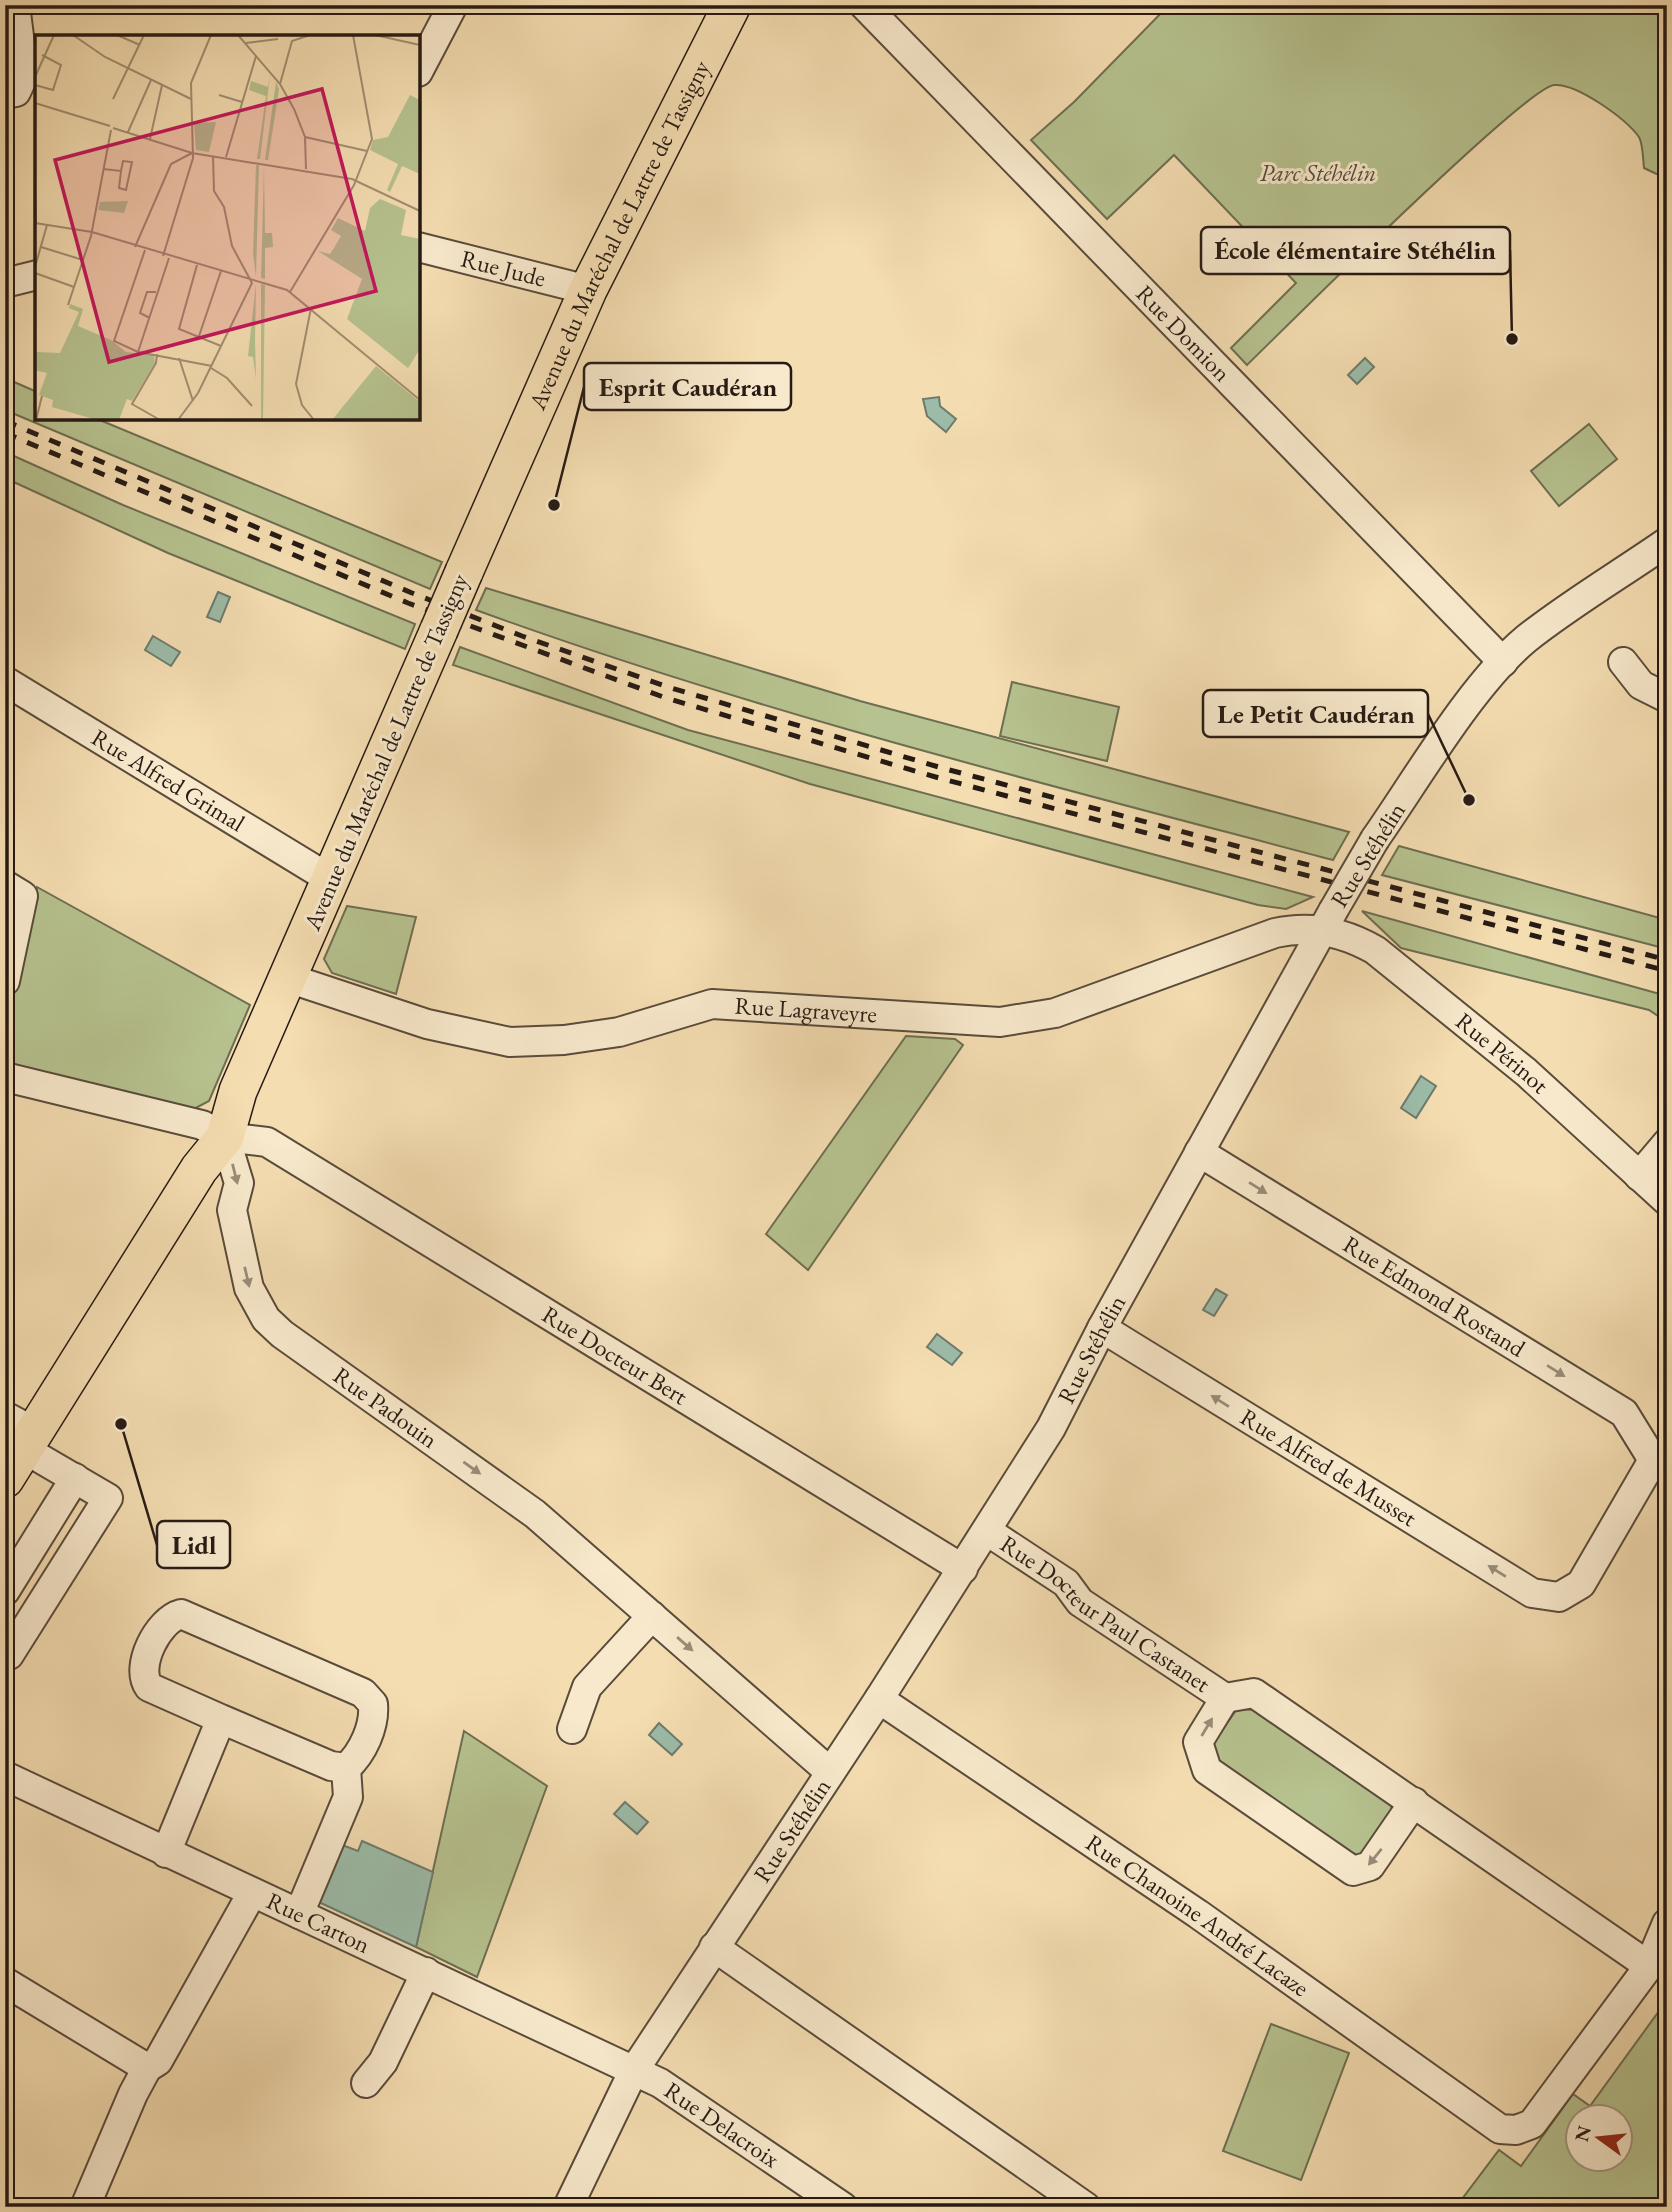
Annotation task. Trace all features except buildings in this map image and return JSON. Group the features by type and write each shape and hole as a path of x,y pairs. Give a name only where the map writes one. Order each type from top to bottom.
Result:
{"main road":[{"name":"Avenue du Maréchal de Lattre de Tassigny","path":"17,1444 199,1168 225,1137 238,1091 588,290 732,5"}],"street":[{"path":"5,94 16,92 24,75 15,5"},
{"path":"420,68 453,5"},
{"name":"Rue Domion","path":"865,6 1503,662"},
{"name":"Rue Jude","path":"420,248 588,290"},
{"path":"5,283 35,276"},
{"name":"Rue Stéhélin","path":"568,2207 633,2072 879,1699 1056,1419 1102,1328 1375,839 1503,662 1526,640 1667,542"},
{"path":"1623,662 1641,685 1667,698"},
{"name":"Rue Alfred Grimal","path":"5,681 330,880"},
{"path":"5,885 23,896 5,981"},
{"name":"Rue Lagraveyre","path":"288,978 427,1024 510,1042 564,1040 619,1032 712,1004 1000,1021 1055,1013 1275,933 1328,921"},
{"name":"Rue Périnot","path":"1328,921 1375,950 1526,1072 1667,1201"},
{"path":"5,1077 202,1125 225,1137"},
{"name":"Rue Docteur Bert","path":"225,1137 267,1142 963,1569"},
{"name":"Rue Padouin","path":"225,1137 239,1183 232,1210 249,1288 266,1319 282,1334 535,1514 830,1772"},
{"path":"1639,1176 1667,1143"},
{"name":"Rue Edmond Rostand","path":"1199,1152 1624,1413 1660,1456"},
{"name":"Rue Alfred de Musset","path":"1102,1328 1532,1593 1559,1597 1581,1584 1660,1456"},
{"path":"5,1653 9,1655 108,1498 17,1444"},
{"path":"5,1591 75,1478"},
{"name":"Rue Docteur Paul Castanet","path":"987,1531 1066,1583 1080,1602 1225,1698 1254,1693 1649,1966"},
{"path":"181,1614 363,1693 373,1704 374,1718 357,1758 346,1768 331,1766 221,1719 149,1687 144,1680 143,1669 161,1626 171,1616 181,1614"},
{"path":"572,1729 587,1687 652,1616"},
{"name":"Rue Docteur Paul Castanet","path":"1225,1698 1198,1742 1207,1770 1353,1871 1370,1866 1414,1802"},
{"name":"Rue Chanoine André Lacaze","path":"879,1699 1198,1914 1500,2129 1516,2130 1532,2124 1649,1966"},
{"path":"166,1853 221,1719"},
{"path":"299,1914 348,1797 346,1768"},
{"name":"Rue Carton","path":"5,1776 633,2072"},
{"path":"85,2207 133,2094 147,2068 158,2061 252,1893"},
{"path":"1649,1966 1667,1923"},
{"path":"714,1947 1086,2207"},
{"path":"366,2083 383,2062 425,1972"},
{"path":"5,1982 147,2068"},
{"name":"Rue Delacroix","path":"633,2072 660,2083 833,2204"}],"green space":[{"name":"Parc Stéhélin","path":"1169,5 1667,5 1667,179 1644,168 1639,137 1623,121 1588,96 1564,86 1554,85 1534,96 1454,165 1247,365 1231,348 1296,283 1174,155 1107,219 1031,140 1074,102"},
{"path":"5,378 35,391 35,420 100,420 442,562 430,589 5,410"},
{"path":"1589,424 1617,459 1559,506 1531,471"},
{"path":"5,452 123,505 415,624 405,649 168,553 5,478"},
{"path":"486,588 860,701 1349,832 1333,860 902,745 688,681 476,610"},
{"path":"460,647 688,730 1313,897 1286,909 1258,905 810,784 453,665"},
{"path":"1012,682 1119,707 1107,761 1000,736"},
{"path":"1399,846 1667,920 1667,949 1382,875"},
{"path":"37,887 250,1005 209,1101 192,1110 5,1062 5,1018"},
{"path":"347,906 416,917 396,994 332,973 324,959"},
{"path":"1362,911 1667,996 1667,1022 1649,1010 1401,948"},
{"path":"906,1036 955,1039 963,1045 808,1270 766,1234"},
{"path":"1237,1709 1257,1710 1392,1801 1390,1819 1366,1855 1348,1857 1217,1769 1211,1746"},
{"path":"464,1731 547,1786 477,1977 416,1947"},
{"path":"1667,2000 1667,2207 1456,2207 1499,2150 1521,2166 1564,2106 1564,2174 1634,2174 1634,2104 1591,2104"},
{"path":"1271,2024 1349,2053 1301,2180 1223,2151"},
{"path":"1573,2094 1587,2104 1566,2104"}],"shaded area":[{"path":"1365,358 1374,367 1357,384 1348,375"},
{"path":"939,397 940,406 956,419 946,432 927,416 923,399"},
{"path":"218,592 230,597 220,622 207,617"},
{"path":"153,636 180,652 171,666 145,650"},
{"path":"1421,1076 1436,1086 1416,1118 1401,1108"},
{"path":"1216,1289 1227,1295 1214,1316 1203,1310"},
{"path":"937,1334 962,1353 952,1365 927,1347"},
{"path":"659,1723 682,1744 672,1755 649,1735"},
{"path":"625,1802 648,1822 637,1834 614,1814"},
{"path":"362,1841 433,1872 416,1947 312,1899 337,1843 358,1851"}],"railway":[{"path":"5,421 412,593 522,636 668,687 942,768 1667,960"},
{"path":"5,433 408,603 666,698 939,778 1667,971"}],"place":[{"name":"École élémentaire Stéhélin","path":"1512,339"},
{"name":"Esprit Caudéran","path":"554,505"},
{"name":"Le Petit Caudéran","path":"1469,800"},
{"name":"Lidl","path":"121,1424"}]}
